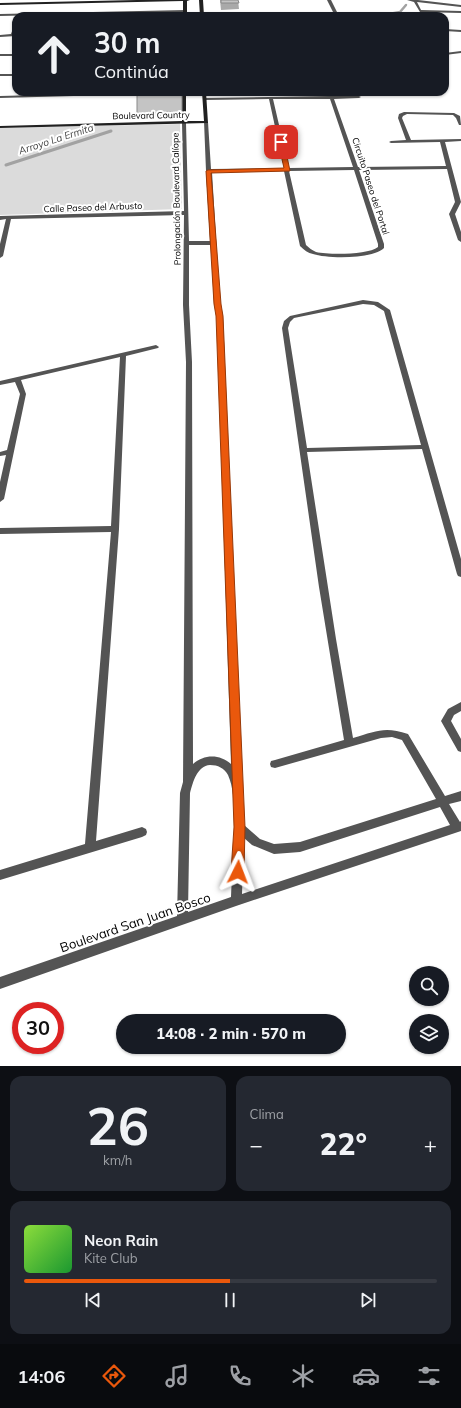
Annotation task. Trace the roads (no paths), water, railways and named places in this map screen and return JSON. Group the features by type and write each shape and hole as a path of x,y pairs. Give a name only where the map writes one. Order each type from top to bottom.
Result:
{"street":[{"path":"0,4 186,0 185,12 168,9 152,12"},
{"path":"201,0 202,12"},
{"path":"329,0 335,12"},
{"path":"409,0 461,6"},
{"path":"446,0 461,2"},
{"path":"415,1 417,8 420,11 461,12"},
{"path":"0,15 12,16"},
{"path":"449,30 461,31"},
{"path":"0,36 12,35"},
{"path":"449,50 461,51"},
{"path":"449,53 461,51"},
{"path":"0,55 12,54"},
{"path":"0,75 12,75"},
{"path":"0,97 38,96"},
{"name":"Prolongación Boulevard Calíope","path":"182,920 185,793 188,781 189,362 186,305 187,213 184,96"},
{"path":"204,96 217,304 220,316 240,827 236,901"},
{"path":"205,100 271,99 316,96"},
{"name":"Circuito Paseo del Portal","path":"271,99 288,170 303,246 306,250 322,255 370,253 381,248 381,244 331,96"},
{"path":"345,96 359,97"},
{"path":"409,142 400,118 401,115 406,113 454,114 458,117 461,124"},
{"name":"Boulevard Country","path":"0,126 184,120"},
{"name":"Boulevard Country","path":"0,122 206,120"},
{"path":"392,142 461,140"},
{"path":"442,141 448,167 458,193 459,203 452,214 461,240"},
{"path":"208,171 448,167"},
{"name":"Calle Paseo del Arbusto","path":"0,218 187,213"},
{"path":"0,256 9,218"},
{"path":"187,243 214,243"},
{"path":"349,742 337,678 285,328 287,321 292,317 363,302 374,302 382,305 387,310 461,574"},
{"path":"0,384 156,347"},
{"path":"90,847 115,529 123,355"},
{"path":"0,499 23,394 18,380"},
{"path":"304,450 426,447"},
{"path":"0,454 11,452"},
{"path":"0,531 115,529"},
{"path":"461,706 451,712 446,721 461,748"},
{"path":"275,764 381,734 392,733 405,737 459,827"},
{"path":"188,781 191,774 198,766 205,762 218,761 228,768 233,774 238,789"},
{"path":"240,827 256,842 274,849 300,847 461,796"},
{"name":"Boulevard San Juan Bosco","path":"0,983 236,901 459,827"},
{"path":"0,875 142,832"}],"waterway":[{"name":"Arroyo La Ermita","path":"400,12 406,5"},
{"name":"Arroyo La Ermita","path":"6,165 111,131"}]}
